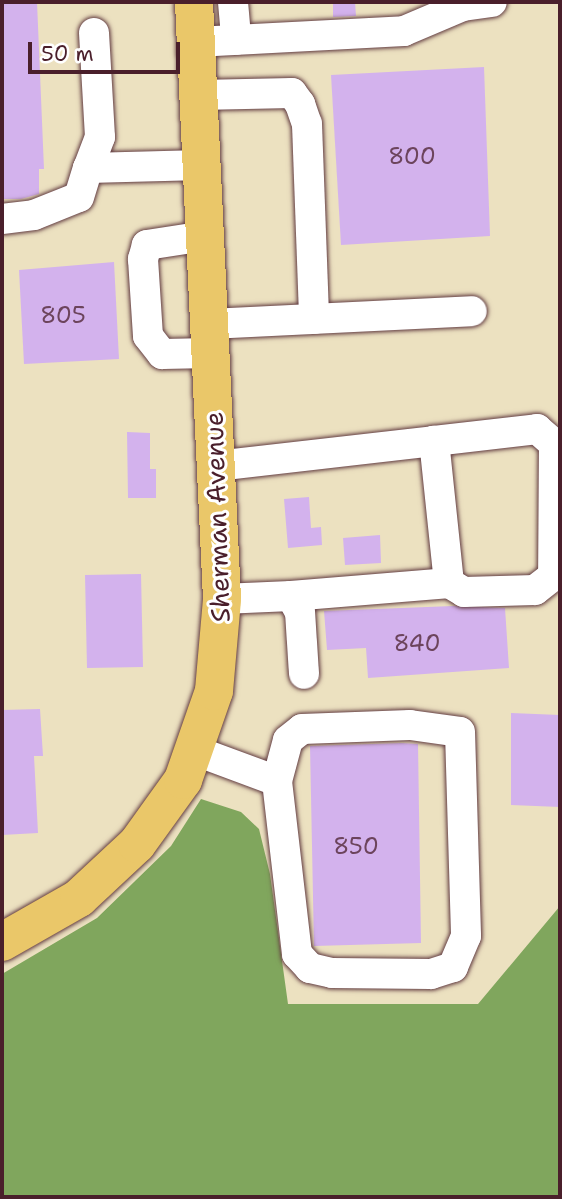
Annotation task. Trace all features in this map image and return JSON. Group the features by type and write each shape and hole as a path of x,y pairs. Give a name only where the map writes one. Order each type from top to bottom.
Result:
{"main road":[{"name":"Sherman Avenue","path":"2,942 79,898 113,870 164,811 196,751 220,659 222,599 194,2"}],"lane":[{"path":"233,2 236,40"},
{"path":"196,43 404,31 463,6 492,2"},
{"path":"2,219 34,215 79,197 100,137 94,33"},
{"path":"199,95 292,93 300,104 307,124 314,319"},
{"path":"88,168 202,165"},
{"path":"205,236 147,245 143,259 148,335 162,354 210,338 314,319 472,311"},
{"path":"216,466 537,429 554,444 553,576 535,590 464,592 449,583 222,599"},
{"path":"434,441 449,583"},
{"path":"291,596 300,612 304,674"},
{"path":"410,725 460,732 466,936 453,967 431,974 332,973 310,968 296,954 277,781 288,740 302,729 410,725"},
{"path":"196,751 277,781"}],"green space":[{"path":"201,799 241,812 259,829 270,874 288,1004 478,1004 560,906 560,1197 2,1197 2,974 97,918 171,846"}],"building":[{"path":"2,2 37,2 44,169 39,169 39,194 21,199 2,199"},
{"path":"333,2 355,2 356,16 333,17"},
{"path":"484,67 490,236 341,245 331,75"},
{"path":"114,262 119,359 24,364 19,270"},
{"path":"127,432 150,433 150,469 156,469 156,498 128,498"},
{"path":"309,497 311,528 321,527 322,545 288,548 284,499"},
{"path":"380,535 381,563 345,565 343,538"},
{"path":"141,574 143,667 87,668 85,575"},
{"path":"453,606 505,608 509,668 368,678 366,648 327,650 324,611"},
{"path":"40,709 43,756 34,756 38,833 2,835 2,710"},
{"path":"511,713 560,715 560,807 511,805"},
{"path":"418,744 421,943 314,946 310,746"}]}
